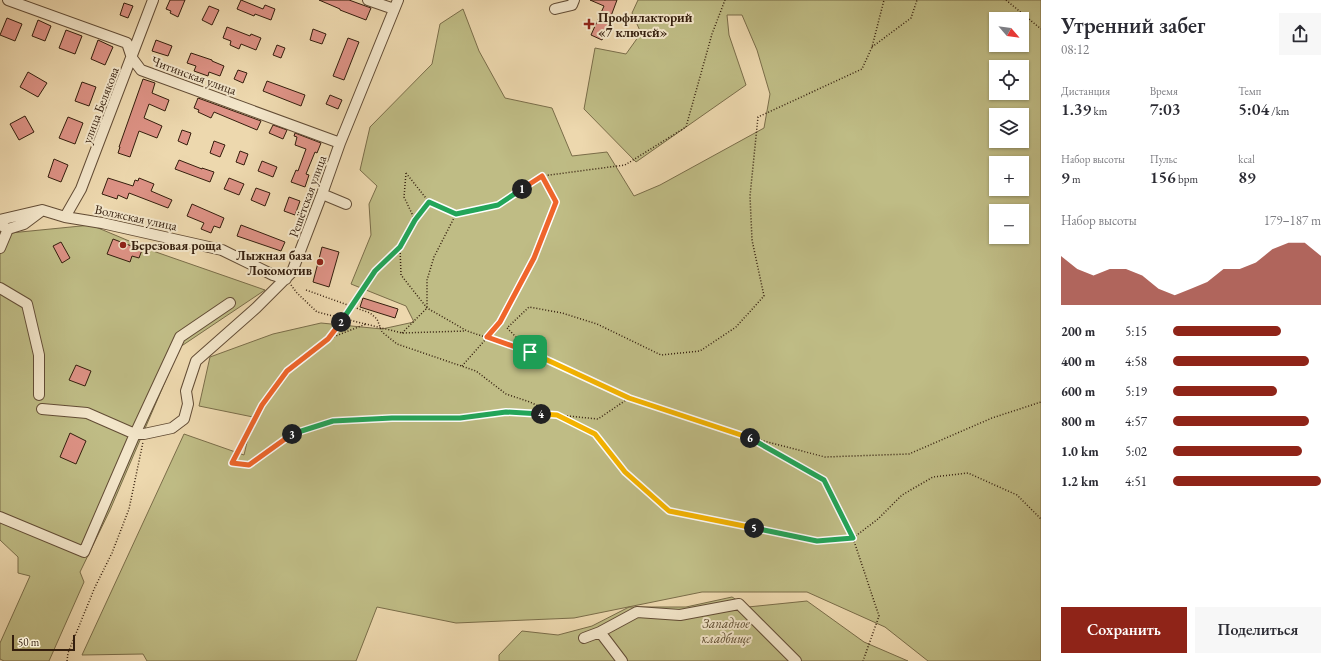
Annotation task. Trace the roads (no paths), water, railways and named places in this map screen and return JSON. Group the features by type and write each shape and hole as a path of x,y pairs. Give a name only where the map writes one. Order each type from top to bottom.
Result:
{"street":[{"name":"Читинская улица","path":"8,0 127,43 132,58 141,70 340,143"},
{"name":"улица Белякова","path":"65,217 81,189 153,0"},
{"path":"368,0 396,5"},
{"path":"555,9 572,5 574,0"},
{"name":"Решётская улица","path":"140,434 172,428 184,419 188,404 186,391 196,361 256,308 292,272 340,143 396,5"},
{"path":"322,194 346,204"},
{"path":"0,220 42,210"},
{"path":"0,248 4,227 24,224 42,210"},
{"name":"Волжская улица","path":"42,210 65,217 102,222 222,250 273,275 286,279"},
{"path":"0,288 28,304 38,355 40,395"},
{"path":"0,517 84,552 140,434 180,337 230,303"},
{"path":"42,409 87,413 140,434"},
{"path":"584,638 600,632 637,612 680,615 739,604 796,661"},
{"path":"600,632 622,661"}],"place":[{"name":"Профилакторий «7 ключей»","path":"589,24"},
{"name":"Березовая роща","path":"123,245"},
{"name":"Лыжная база Локомотив","path":"320,262"}],"park label":[{"name":"Западное кладбище","path":"726,630"}]}
